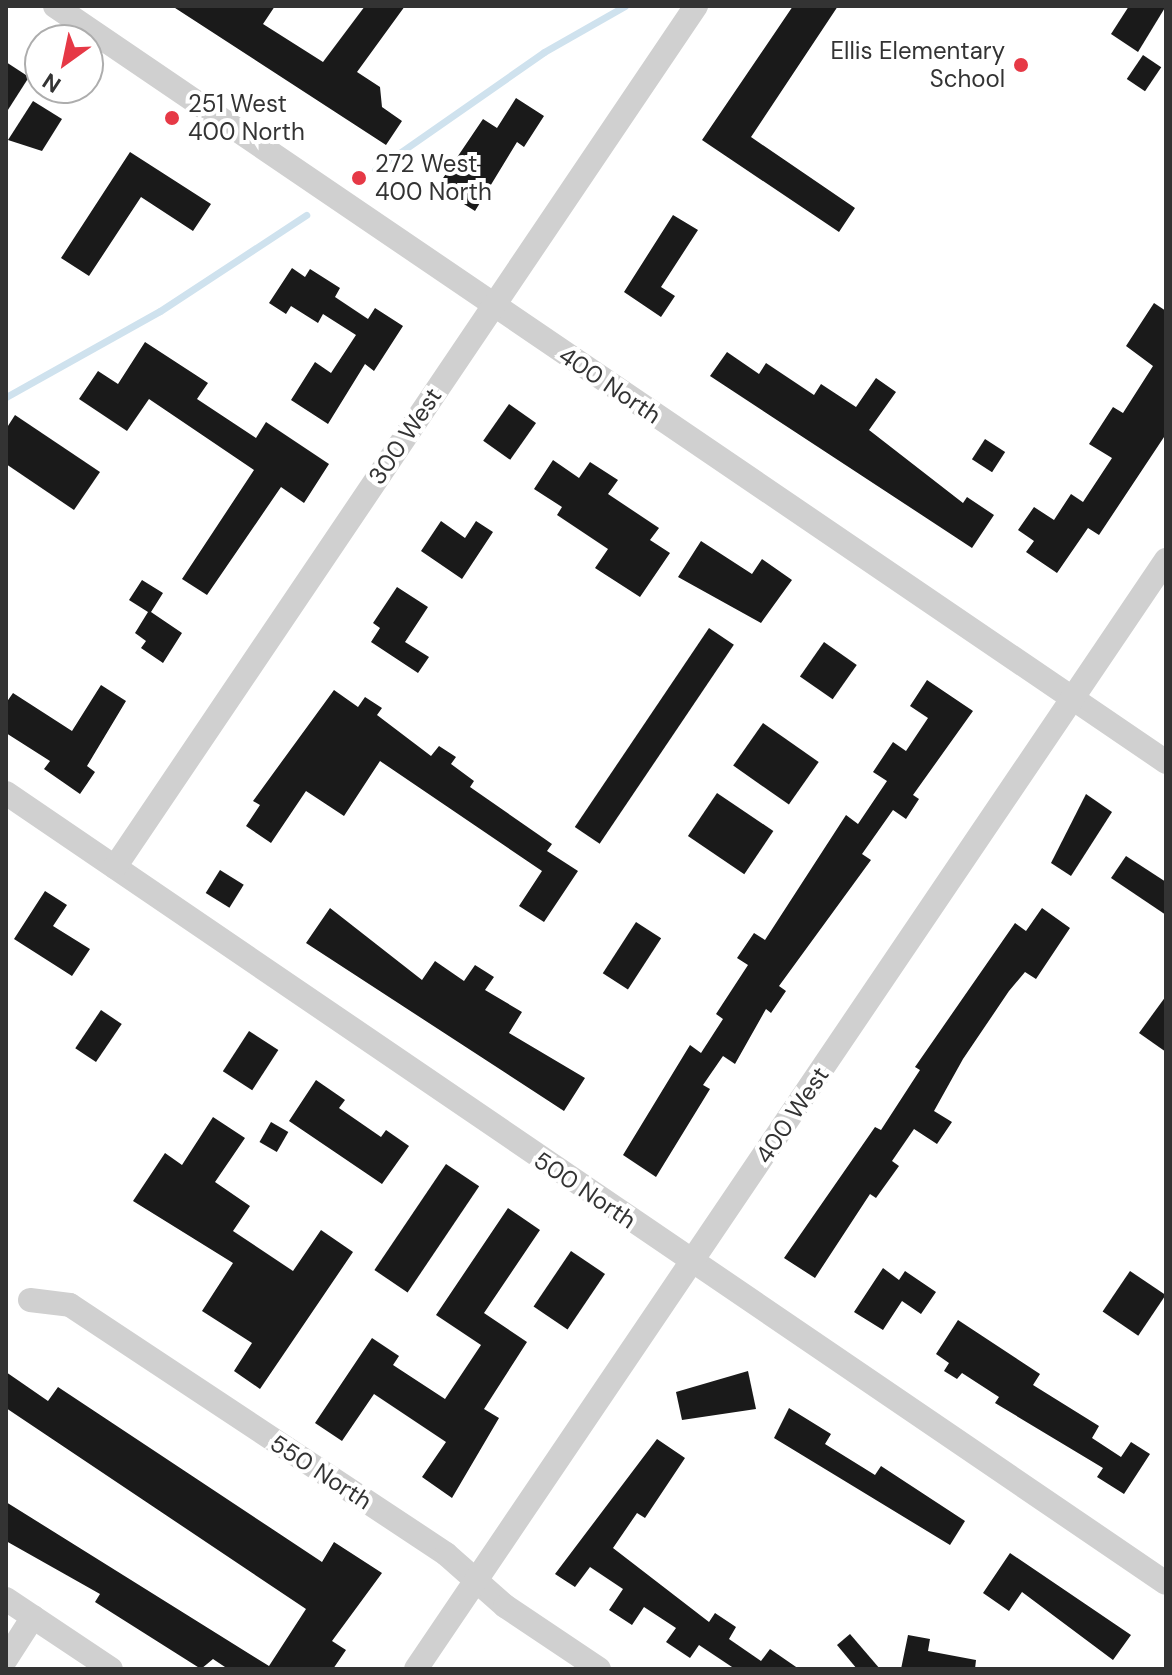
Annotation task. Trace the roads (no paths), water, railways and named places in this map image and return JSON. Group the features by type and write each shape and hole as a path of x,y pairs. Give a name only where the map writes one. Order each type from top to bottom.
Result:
{"street":[{"name":"400 North","path":"55,6 493,307 1166,762"},
{"name":"300 West","path":"115,867 696,6"},
{"name":"400 West","path":"416,1669 1166,560"},
{"name":"500 North","path":"6,793 1166,1583"},
{"name":"550 North","path":"30,1300 70,1305 478,1580 599,1669"},
{"path":"6,1599 111,1669"},
{"path":"6,1659 33,1617"}],"waterway":[{"path":"375,170 544,52 625,6"},
{"path":"6,397 160,311 306,215"}],"place":[{"name":"Ellis Elementary School","path":"1021,65"},
{"name":"251 West 400 North","path":"172,118"},
{"name":"272 West 400 North","path":"359,178"}]}
